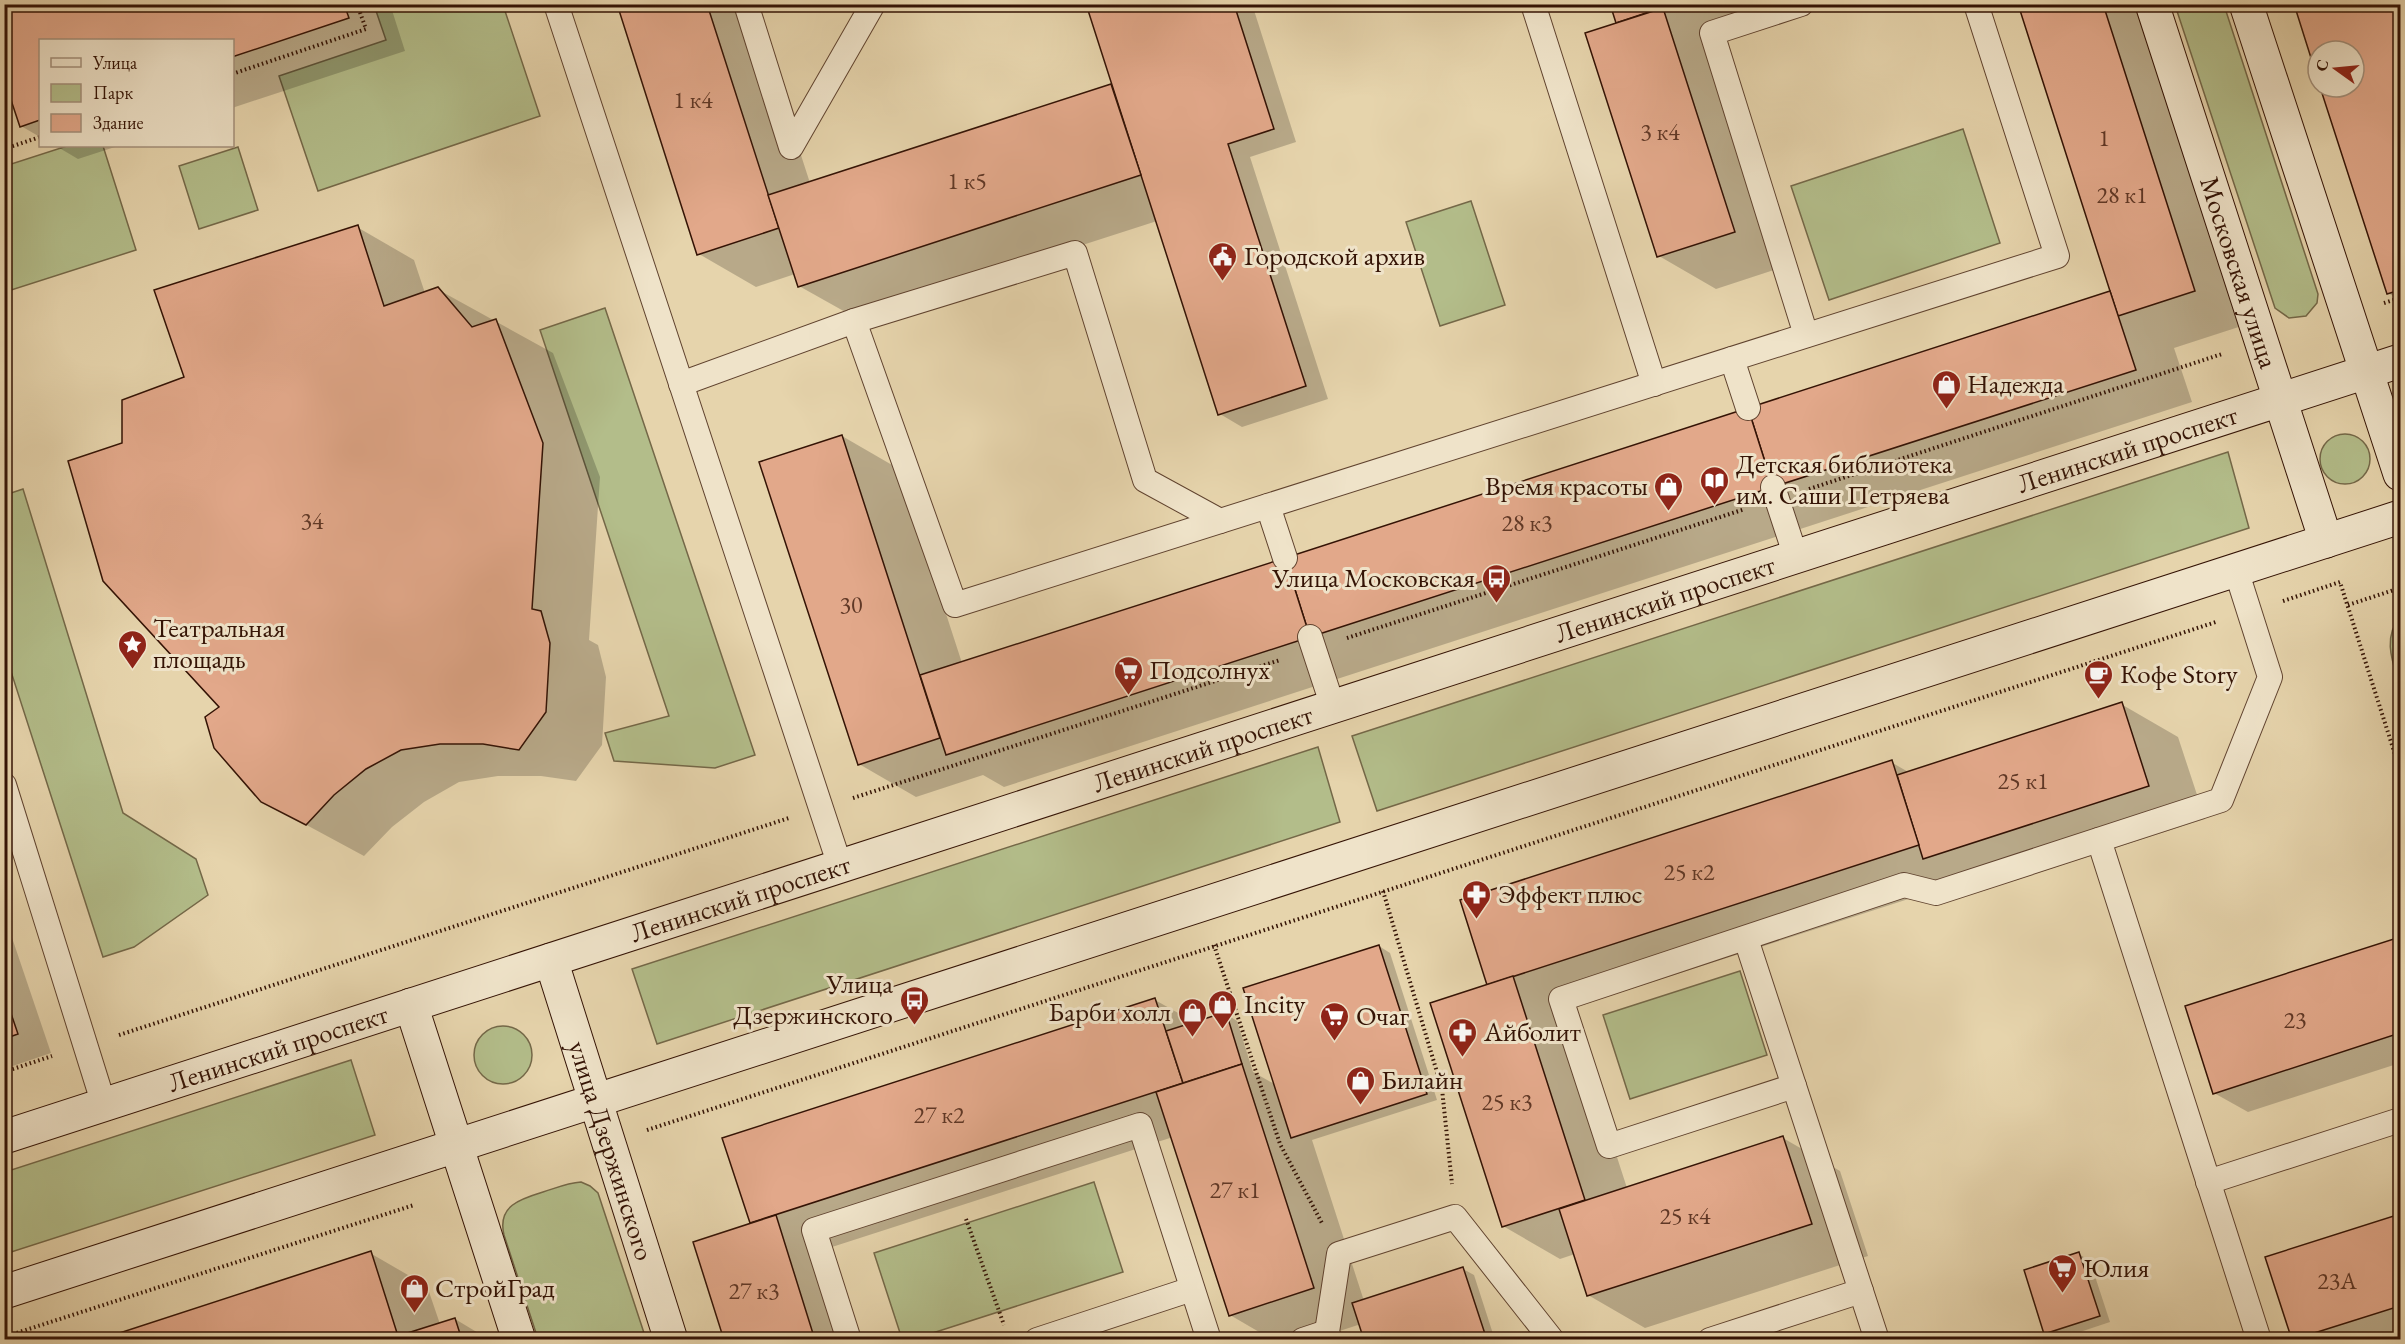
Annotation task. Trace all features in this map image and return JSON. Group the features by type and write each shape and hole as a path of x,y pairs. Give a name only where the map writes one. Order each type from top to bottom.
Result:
{"main road":[{"name":"Московская улица","path":"2152,4 2326,541"},
{"path":"2246,4 2400,474"},
{"name":"Ленинский проспект","path":"4,1137 2400,361"},
{"path":"4,1292 2400,517"},
{"name":"улица Дзержинского","path":"550,960 671,1340"},
{"path":"411,1005 519,1340"}],"lane":[{"path":"556,4 840,866"},
{"path":"746,4 792,147 873,4"},
{"path":"1533,4 1654,384"},
{"path":"1801,4 1712,33 1806,335"},
{"path":"854,321 955,605 2057,256 1976,4"},
{"path":"681,384 854,321 1075,253 1145,480 1220,521"},
{"path":"1732,359 1748,408"},
{"path":"1775,493 1796,556"},
{"path":"1268,506 1285,558"},
{"path":"1794,1086 1609,1146 1561,999 1904,885 1936,893 2221,800 2270,677 2236,570"},
{"path":"1312,643 1333,707"},
{"path":"4,785 104,1105"},
{"path":"2098,840 2259,1340"},
{"path":"1746,939 1877,1340"},
{"path":"2208,1182 2400,1120"},
{"path":"849,1340 814,1230 1140,1125 1209,1340"},
{"path":"1303,1340 1329,1336 1340,1254 1455,1217 1552,1340"},
{"path":"1037,1340 1192,1289"},
{"path":"1710,1340 1861,1291"}],"path":[{"path":"234,73 366,29 357,4"},
{"path":"4,149 39,137"},
{"path":"2379,305 2400,298"},
{"path":"4,1072 821,808 1312,643 1775,493 2223,356"},
{"path":"645,1130 2340,582 2400,770"},
{"path":"2348,604 2400,588"},
{"path":"1383,891 1442,1089 1455,1217"},
{"path":"1201,905 1280,1144 1340,1254"},
{"path":"953,1185 1006,1328"},
{"path":"4,1337 414,1205"}],"green space":[{"path":"374,5 503,5 540,116 318,191 279,76 386,40"},
{"path":"2175,5 2224,5 2318,294 2317,303 2306,316 2289,318 2275,308"},
{"path":"1963,129 2000,243 1829,300 1791,186"},
{"path":"64,147 103,147 136,250 5,292 5,166"},
{"path":"238,147 258,210 199,229 179,166"},
{"path":"1471,201 1505,305 1440,326 1406,222"},
{"path":"605,308 755,755 715,768 614,761 605,733 669,716 540,330"},
{"path":"2345,434 2363,441 2370,459 2363,477 2345,484 2327,477 2320,459 2327,441"},
{"path":"2228,452 2249,528 1377,811 1352,736"},
{"path":"23,489 123,813 196,859 208,895 134,947 103,957 5,653 5,495"},
{"path":"2400,617 2400,687 2392,660 2390,642 2391,633"},
{"path":"1318,747 1340,822 657,1044 632,969"},
{"path":"1740,971 1767,1055 1630,1099 1603,1015"},
{"path":"503,1026 514,1028 527,1039 532,1055 530,1066 519,1079 503,1084 492,1082 479,1071 474,1055 476,1044 487,1031"},
{"path":"351,1060 375,1135 5,1254 5,1172"},
{"path":"581,1182 598,1193 646,1339 538,1339 504,1235 504,1217 507,1210 519,1201"},
{"path":"1094,1182 1123,1272 914,1339 902,1339 874,1253"}],"building":[{"path":"19,4 344,4 349,18 234,56 234,39 39,39 39,120 20,127 4,79 4,9"},
{"path":"617,4 707,4 779,228 697,255"},
{"name":"Городской архив","path":"1086,4 1234,4 1274,129 1228,144 1306,386 1218,415"},
{"path":"1610,4 1673,4 1616,23"},
{"path":"2018,4 2103,4 2195,291 2118,316"},
{"path":"2294,4 2400,4 2400,290 2387,294 2324,99 2366,99 2366,39 2306,39 2306,42"},
{"path":"1663,8 1735,232 1657,257 1585,33"},
{"path":"1111,84 1141,175 798,287 768,195"},
{"path":"358,225 384,306 438,287 472,327 496,319 543,443 532,609 541,611 550,643 546,712 519,750 483,744 440,744 401,750 366,769 334,795 306,825 261,802 214,748 205,717 219,707 103,581 68,461 122,443 122,400 184,377 154,290"},
{"path":"2110,291 2136,370 1773,487 1748,408"},
{"path":"1748,408 1773,487 1310,637 1285,558"},
{"path":"842,435 940,738 858,765 759,462"},
{"path":"1285,558 1310,637 946,755 920,675"},
{"path":"2122,702 2149,786 1923,859 1897,775"},
{"path":"1892,760 1919,845 1487,985 1460,900"},
{"path":"2400,937 2400,1033 2213,1094 2185,1006"},
{"name":"Очаг","path":"1379,945 1427,1094 1291,1138 1243,988"},
{"path":"1513,976 1585,1200 1502,1227 1430,1003"},
{"path":"4,993 18,1034 4,1039"},
{"path":"1155,998 1183,1083 750,1223 722,1138"},
{"path":"1226,1012 1242,1064 1183,1083 1166,1031"},
{"path":"1242,1064 1314,1288 1229,1316 1156,1092"},
{"path":"1783,1136 1812,1224 1587,1296 1559,1209"},
{"path":"2400,1214 2400,1306 2292,1340 2265,1257"},
{"path":"776,1215 815,1340 724,1340 693,1242"},
{"path":"371,1251 398,1336 386,1340 98,1340"},
{"name":"Юлия","path":"2079,1252 2100,1316 2044,1334 2024,1270"},
{"path":"1463,1267 1487,1340 1364,1340 1352,1303"},
{"path":"455,1318 462,1340 386,1340 398,1336"}],"place":[{"name":"Городской архив","path":"1223,282"},
{"name":"Надежда","path":"1946,410"},
{"name":"Детская библиотека им. Саши Петряева","path":"1715,506"},
{"name":"Время красоты","path":"1669,512"},
{"name":"Улица Московская","path":"1496,604"},
{"name":"Театральная площадь","path":"132,670"},
{"name":"Подсолнух","path":"1128,696"},
{"name":"Кофе Story","path":"2099,700"},
{"name":"Эффект плюс","path":"1477,920"},
{"name":"Улица Дзержинского","path":"914,1026"},
{"name":"Incity","path":"1223,1030"},
{"name":"Барби холл","path":"1192,1038"},
{"name":"Очаг","path":"1335,1042"},
{"name":"Айболит","path":"1463,1058"},
{"name":"Билайн","path":"1360,1106"},
{"name":"Юлия","path":"2062,1294"},
{"name":"СтройГрад","path":"414,1314"}]}
